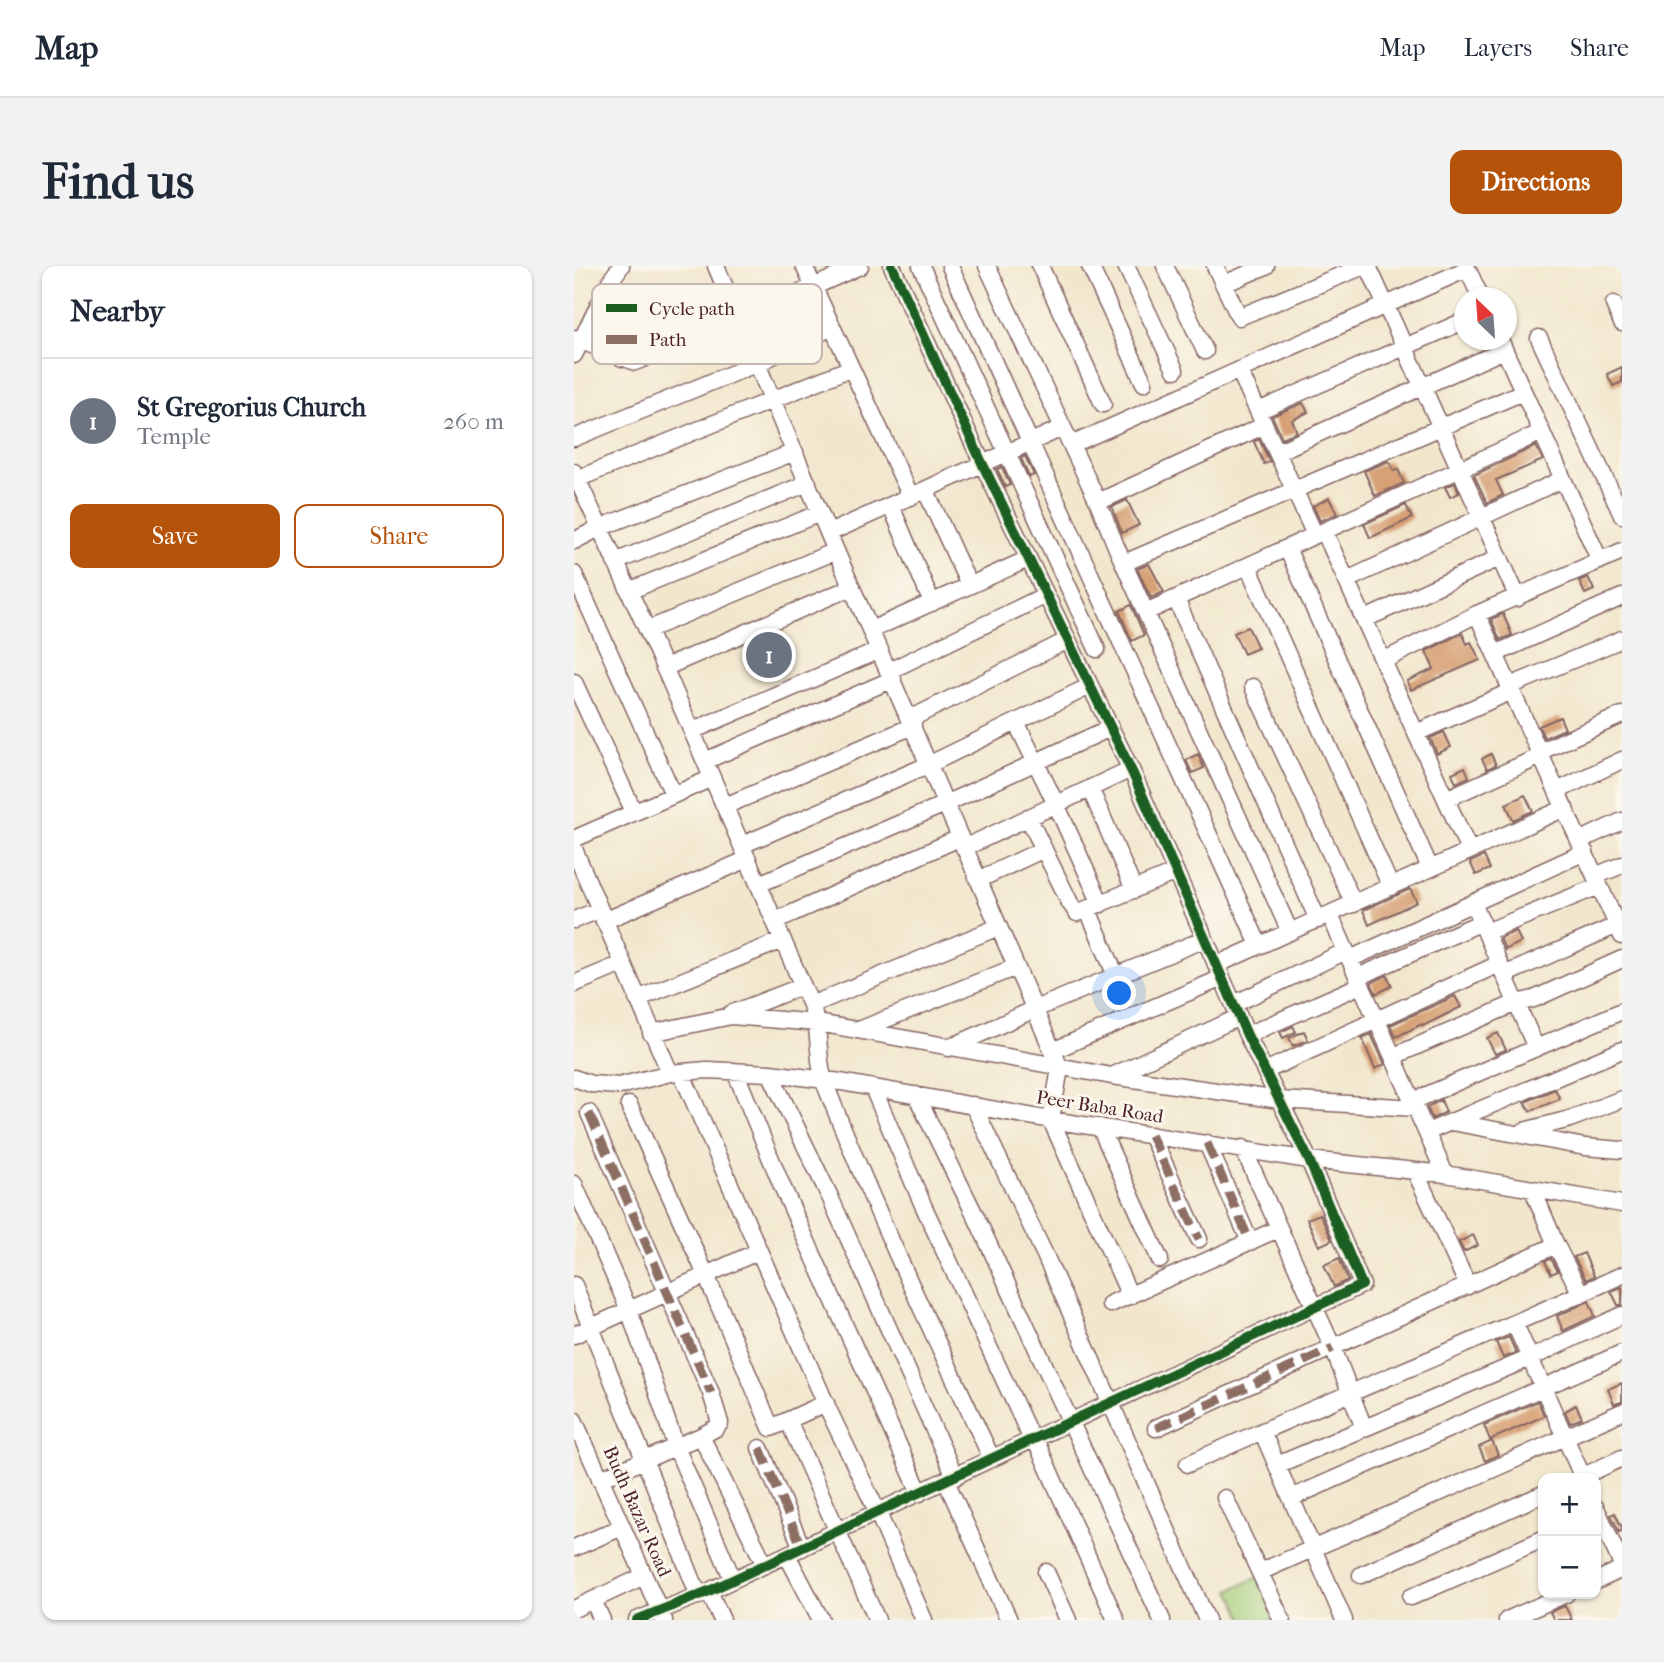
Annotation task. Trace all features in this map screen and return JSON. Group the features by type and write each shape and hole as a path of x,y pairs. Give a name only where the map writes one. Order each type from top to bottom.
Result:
{"street":[{"path":"609,284 621,266"},
{"path":"716,266 724,284"},
{"path":"804,266 812,284"},
{"path":"820,284 860,266"},
{"path":"637,1620 662,1615 1362,1285 1308,1160 1247,1035 1130,769 983,465 892,266"},
{"path":"921,266 1097,649"},
{"path":"950,266 1033,443 1117,636 1259,945"},
{"path":"987,266 1098,502 1290,932"},
{"path":"1040,266 1103,404"},
{"path":"1090,266 1144,383"},
{"path":"1126,266 1175,370"},
{"path":"1165,266 1205,351"},
{"path":"1215,266 1240,317 1366,266 1518,598"},
{"path":"1224,284 1266,266"},
{"path":"1071,446 1467,267 1475,287"},
{"path":"1614,304 1622,323"},
{"path":"822,306 851,368 969,586"},
{"path":"577,345 592,316"},
{"path":"1098,502 1404,346 1454,326"},
{"path":"822,332 832,327"},
{"path":"1539,338 1622,515"},
{"path":"1277,452 1422,387 1492,350"},
{"path":"1504,350 1600,561"},
{"path":"574,438 756,364"},
{"path":"758,364 836,551 1060,1068 1051,1120 1130,1296"},
{"path":"851,368 774,401 576,476 664,668 803,986 818,1023 823,1080 992,1459"},
{"path":"1239,370 1295,490 1347,580 1469,850"},
{"path":"1124,564 1523,392"},
{"path":"829,533 1062,428"},
{"path":"1146,612 1542,432"},
{"path":"574,541 599,528 795,452"},
{"path":"1347,580 1563,479"},
{"path":"615,562 808,483"},
{"path":"891,506 932,603"},
{"path":"629,591 820,513"},
{"path":"1287,548 1430,868"},
{"path":"647,630 836,551"},
{"path":"1385,660 1477,614 1622,551"},
{"path":"1365,619 1499,558"},
{"path":"871,630 1028,559"},
{"path":"1248,566 1391,887"},
{"path":"574,574 673,794"},
{"path":"664,668 852,587"},
{"path":"705,761 891,675 1046,595"},
{"path":"1495,654 1622,597"},
{"path":"1175,599 1324,917 1348,955 1446,1174"},
{"path":"1265,1071 1502,969 1620,928 1477,614"},
{"path":"1416,733 1622,639"},
{"path":"725,806 912,722 1068,640"},
{"path":"692,731 880,650"},
{"path":"574,682 634,812"},
{"path":"574,920 601,915 745,852 1090,686"},
{"path":"1253,687 1354,904"},
{"path":"1446,799 1622,715"},
{"path":"1016,722 1056,804 1116,976"},
{"path":"759,884 945,804 1111,728"},
{"path":"1557,791 1622,760"},
{"path":"775,921 1028,817 1130,769"},
{"path":"574,839 712,778"},
{"path":"1090,788 1134,890"},
{"path":"1052,1051 1219,971 1259,945 1565,808"},
{"path":"1028,817 1074,911 1081,913 1176,872"},
{"path":"1112,1076 1236,1010 1348,955 1473,903 1582,847 1622,821"},
{"path":"574,849 651,1033 675,1072 759,1251 878,1513 923,1620"},
{"path":"978,880 1044,849"},
{"path":"1247,1035 1359,981 1597,881 1622,864"},
{"path":"1473,903 1536,1048"},
{"path":"811,1005 998,927"},
{"path":"949,1048 1035,1009 1205,939"},
{"path":"637,999 783,940"},
{"path":"1394,1056 1516,1003 1534,999 1622,959"},
{"path":"574,984 622,964"},
{"path":"859,1030 1016,967"},
{"path":"716,1020 803,986"},
{"path":"651,1033 731,1016 818,1023 1060,1068 1280,1100 1415,1104 1622,1011"},
{"path":"1427,1132 1622,1050"},
{"path":"734,1071 782,1186 920,1493"},
{"name":"Peer Baba Road","path":"574,1077 591,1084 619,1086 675,1072 770,1073 1308,1160 1446,1174 1622,1204"},
{"path":"770,1073 830,1197 1009,1620"},
{"path":"873,1088 929,1217 1116,1620"},
{"path":"916,1095 977,1219 1159,1619"},
{"path":"1518,1133 1570,1119 1622,1099"},
{"path":"629,1105 771,1427 826,1403"},
{"path":"973,1105 1045,1255 1208,1620"},
{"path":"589,1112 711,1393 720,1423 701,1436 600,1479"},
{"path":"1451,1122 1585,1147 1622,1150"},
{"path":"1100,1127 1160,1260"},
{"path":"1150,1135 1199,1239"},
{"path":"1208,1143 1250,1242"},
{"path":"1242,1149 1333,1348 1364,1428"},
{"path":"1415,1171 1468,1286"},
{"path":"574,1184 629,1310 676,1447 733,1580"},
{"path":"1532,1190 1581,1294"},
{"path":"1110,1304 1278,1229"},
{"path":"1156,1428 1556,1245"},
{"path":"574,1335 759,1251"},
{"path":"1188,1464 1350,1392 1515,1324 1622,1275"},
{"path":"574,1285 644,1460 704,1593 722,1620"},
{"path":"1277,1465 1530,1358 1622,1315"},
{"path":"1515,1324 1579,1473"},
{"path":"1292,1499 1622,1353"},
{"path":"1260,1572 1622,1412"},
{"name":"Budh Bazar Road","path":"574,1420 581,1456 600,1479 662,1615"},
{"path":"789,1420 877,1620"},
{"path":"1262,1431 1344,1620"},
{"path":"701,1436 765,1565"},
{"path":"760,1448 802,1548"},
{"path":"1591,1473 1622,1458"},
{"path":"1361,1575 1538,1496"},
{"path":"1225,1498 1282,1620"},
{"path":"1601,1518 1616,1537 1622,1567 1601,1578"},
{"path":"574,1548 622,1527"},
{"path":"1412,1597 1538,1541"},
{"path":"787,1555 821,1620"},
{"path":"1046,1572 1068,1620"},
{"path":"574,1609 644,1576"},
{"path":"1507,1620 1555,1599"},
{"path":"593,1600 602,1620"}],"green space":[{"path":"1258,1577 1277,1620 1244,1620 1230,1590"}],"building":[{"path":"1622,367 1622,382 1613,386 1607,374"},
{"path":"1303,403 1308,412 1292,420 1297,432 1282,438 1272,416"},
{"path":"1259,439 1270,462 1264,464 1254,442"},
{"path":"1536,446 1543,460 1496,480 1503,495 1487,503 1474,475"},
{"path":"1025,456 1034,475 1029,477 1021,458"},
{"path":"1389,461 1394,471 1398,469 1404,483 1375,496 1364,471"},
{"path":"1002,467 1010,485 1005,487 997,469"},
{"path":"1455,483 1459,493 1450,497 1445,487"},
{"path":"1329,498 1337,514 1320,521 1313,506"},
{"path":"1127,500 1139,525 1122,533 1112,507"},
{"path":"1406,505 1412,518 1370,538 1364,524"},
{"path":"1149,564 1164,592 1151,598 1137,569"},
{"path":"1588,577 1594,590 1585,594 1579,581"},
{"path":"1131,605 1144,635 1132,641 1119,611"},
{"path":"1503,614 1512,635 1500,640 1491,619"},
{"path":"1248,627 1258,648 1244,654 1234,633"},
{"path":"1462,633 1467,644 1471,642 1480,660 1411,690 1407,681 1434,669 1426,651"},
{"path":"1560,717 1565,729 1544,738 1539,726"},
{"path":"1444,732 1451,747 1437,754 1430,738"},
{"path":"1198,754 1204,768 1192,773 1186,760"},
{"path":"1491,754 1496,765 1487,769 1482,759"},
{"path":"1465,767 1469,777 1456,783 1452,773"},
{"path":"1525,795 1533,811 1513,820 1506,804"},
{"path":"1484,856 1490,869 1476,875 1470,862"},
{"path":"1410,889 1417,902 1369,925 1363,910"},
{"path":"1516,931 1521,942 1505,950 1500,938"},
{"path":"1387,975 1392,986 1376,994 1371,983"},
{"path":"1455,996 1461,1007 1396,1037 1390,1025"},
{"path":"1293,1026 1296,1032 1283,1038 1280,1032"},
{"path":"1304,1031 1308,1040 1293,1046 1289,1038"},
{"path":"1498,1033 1506,1050 1495,1054 1487,1038"},
{"path":"1371,1034 1385,1064 1375,1069 1362,1038"},
{"path":"1555,1089 1560,1099 1530,1111 1525,1102"},
{"path":"1441,1100 1446,1112 1432,1119 1427,1107"},
{"path":"1320,1214 1332,1240 1319,1246 1307,1219"},
{"path":"1473,1235 1478,1245 1464,1252 1459,1242"},
{"path":"1584,1253 1594,1276 1586,1280 1574,1257"},
{"path":"1339,1258 1348,1280 1334,1287 1324,1265"},
{"path":"1551,1259 1558,1271 1551,1274 1545,1261"},
{"path":"1622,1287 1622,1305 1618,1305 1611,1291"},
{"path":"1589,1301 1595,1316 1563,1331 1557,1316"},
{"path":"1509,1337 1516,1353 1503,1358 1496,1342"},
{"path":"1622,1383 1622,1402 1614,1404 1608,1389"},
{"path":"1538,1401 1544,1416 1490,1440 1484,1425"},
{"path":"1576,1405 1582,1418 1570,1423 1565,1411"},
{"path":"1492,1441 1498,1455 1485,1461 1479,1447"},
{"path":"1615,1513 1622,1528 1619,1532 1611,1515"},
{"path":"1565,1606 1572,1620 1554,1620 1550,1612"}],"marked path":[{"path":"589,1113 711,1393"},
{"path":"1151,1135 1199,1239"},
{"path":"1207,1143 1250,1242"},
{"path":"1156,1428 1333,1348"},
{"path":"760,1448 802,1548"}],"cycle path":[{"path":"637,1620 709,1591 1362,1285 1309,1160 1247,1035 1133,774 983,465 892,266"}],"place":[{"name":"St Gregorius Church","path":"769,655"}]}
